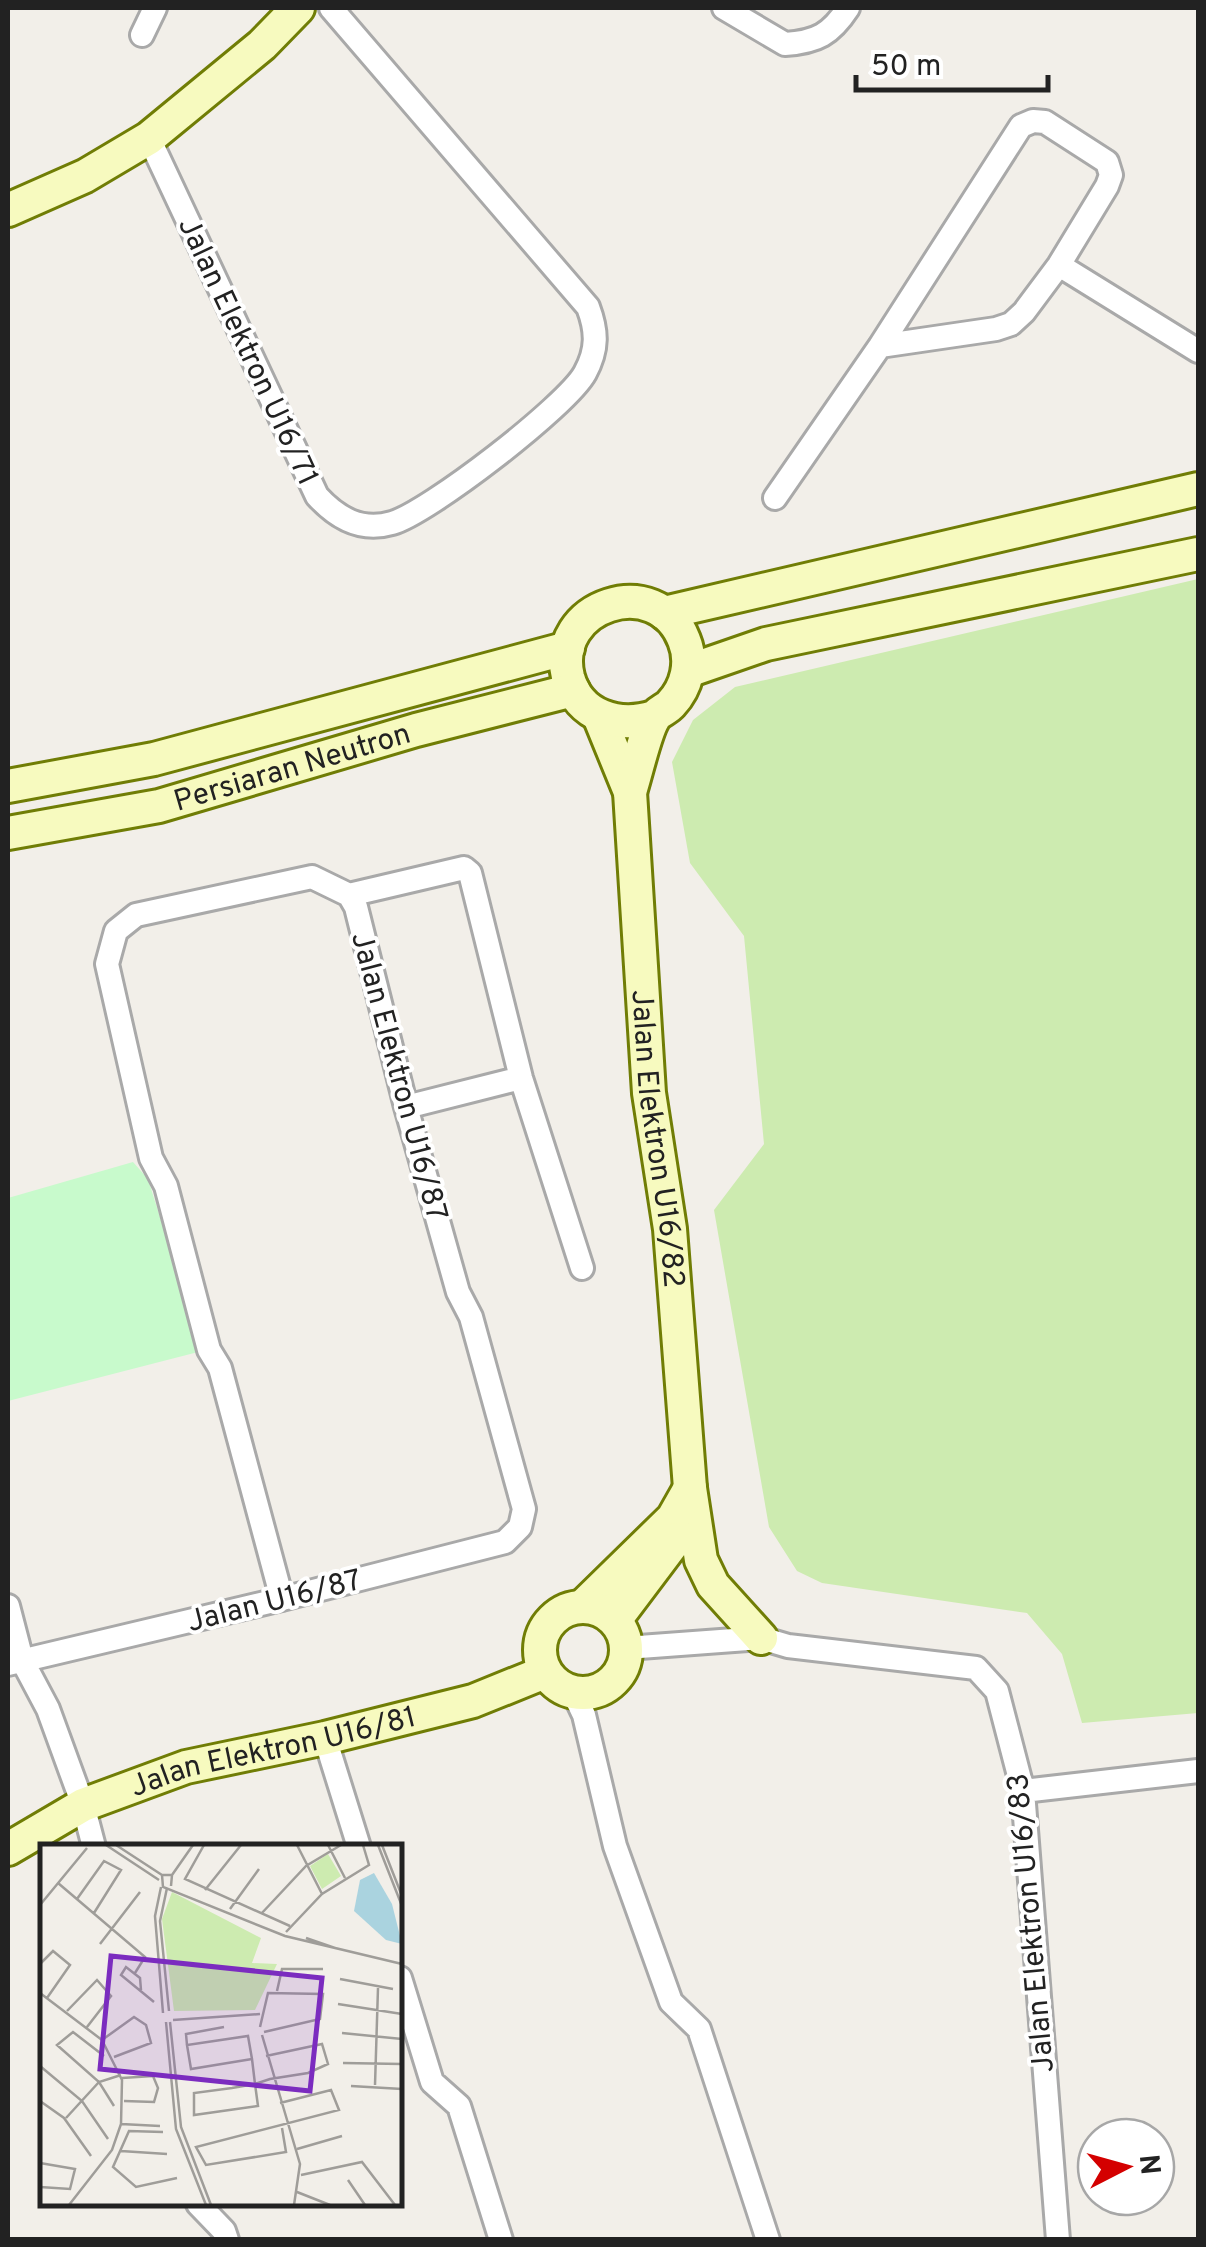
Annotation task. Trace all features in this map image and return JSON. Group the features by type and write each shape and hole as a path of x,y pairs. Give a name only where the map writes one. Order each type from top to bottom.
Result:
{"street":[{"path":"142,35 155,8"},
{"path":"8,210 85,176 149,138 262,45 298,8"},
{"name":"Jalan Elektron U16/71","path":"149,138 318,496 330,510 351,523 394,523 473,472 520,438 584,376 597,342 594,324 588,307 331,8"},
{"path":"724,8 785,44 823,38 848,8"},
{"path":"776,498 880,346 1021,126 1044,122 1106,162 1110,175 1059,266 1011,324 880,346"},
{"path":"1059,266 1198,351"},
{"path":"664,612 1198,488"},
{"path":"688,671 766,644 1198,554"},
{"path":"626,600 646,603 664,612 684,639 688,671 682,690 670,706 635,723 616,722 584,705 573,690 568,677 568,648 575,630 589,614 606,604 626,600"},
{"name":"Persiaran Neutron","path":"8,786 154,760 568,648"},
{"name":"Persiaran Neutron","path":"8,833 159,806 416,730 573,690"},
{"path":"599,716 630,792"},
{"path":"630,792 654,717"},
{"name":"Jalan Elektron U16/82","path":"630,792 649,1093 670,1229 690,1488"},
{"path":"349,896 468,869 521,1078 582,1268"},
{"name":"Jalan Elektron U16/87","path":"282,1600 220,1368 209,1350 166,1186 151,1158 107,964 116,931 136,915 312,877 349,896 356,907 406,1106 524,1508 520,1527"},
{"path":"406,1106 521,1078"},
{"path":"690,1488 683,1530 621,1634 619,1674 598,1691 573,1692 562,1688 546,1672 539,1646 549,1622 559,1613 584,1606 672,1518 690,1488"},
{"path":"690,1488 701,1560 712,1585 761,1638"},
{"name":"Jalan U16/87","path":"15,1662 282,1600 505,1542 520,1527"},
{"path":"8,1606 15,1662 48,1709 93,1844"},
{"path":"584,1606 606,1612 621,1634"},
{"name":"Jalan Elektron U16/83","path":"621,1634 761,1638 788,1646 976,1668 996,1692 1023,1792 1058,2240"},
{"name":"Jalan Elektron U16/81","path":"8,1850 83,1805 186,1767 473,1701 546,1672"},
{"path":"573,1692 584,1715 615,1846 671,2002 699,2029 768,2240"},
{"path":"325,1738 358,1844"},
{"path":"1023,1792 1198,1772"},
{"path":"402,1984 432,2082 460,2106 501,2240"},
{"path":"201,2207 224,2230 226,2240"}],"green space":[{"path":"1198,579 1198,1713 1082,1723 1062,1654 1027,1613 822,1583 797,1571 769,1527 714,1210 764,1144 744,936 690,863 672,762 693,720 735,687"},
{"path":"133,1162 148,1179 202,1351 8,1401 8,1198"}]}
